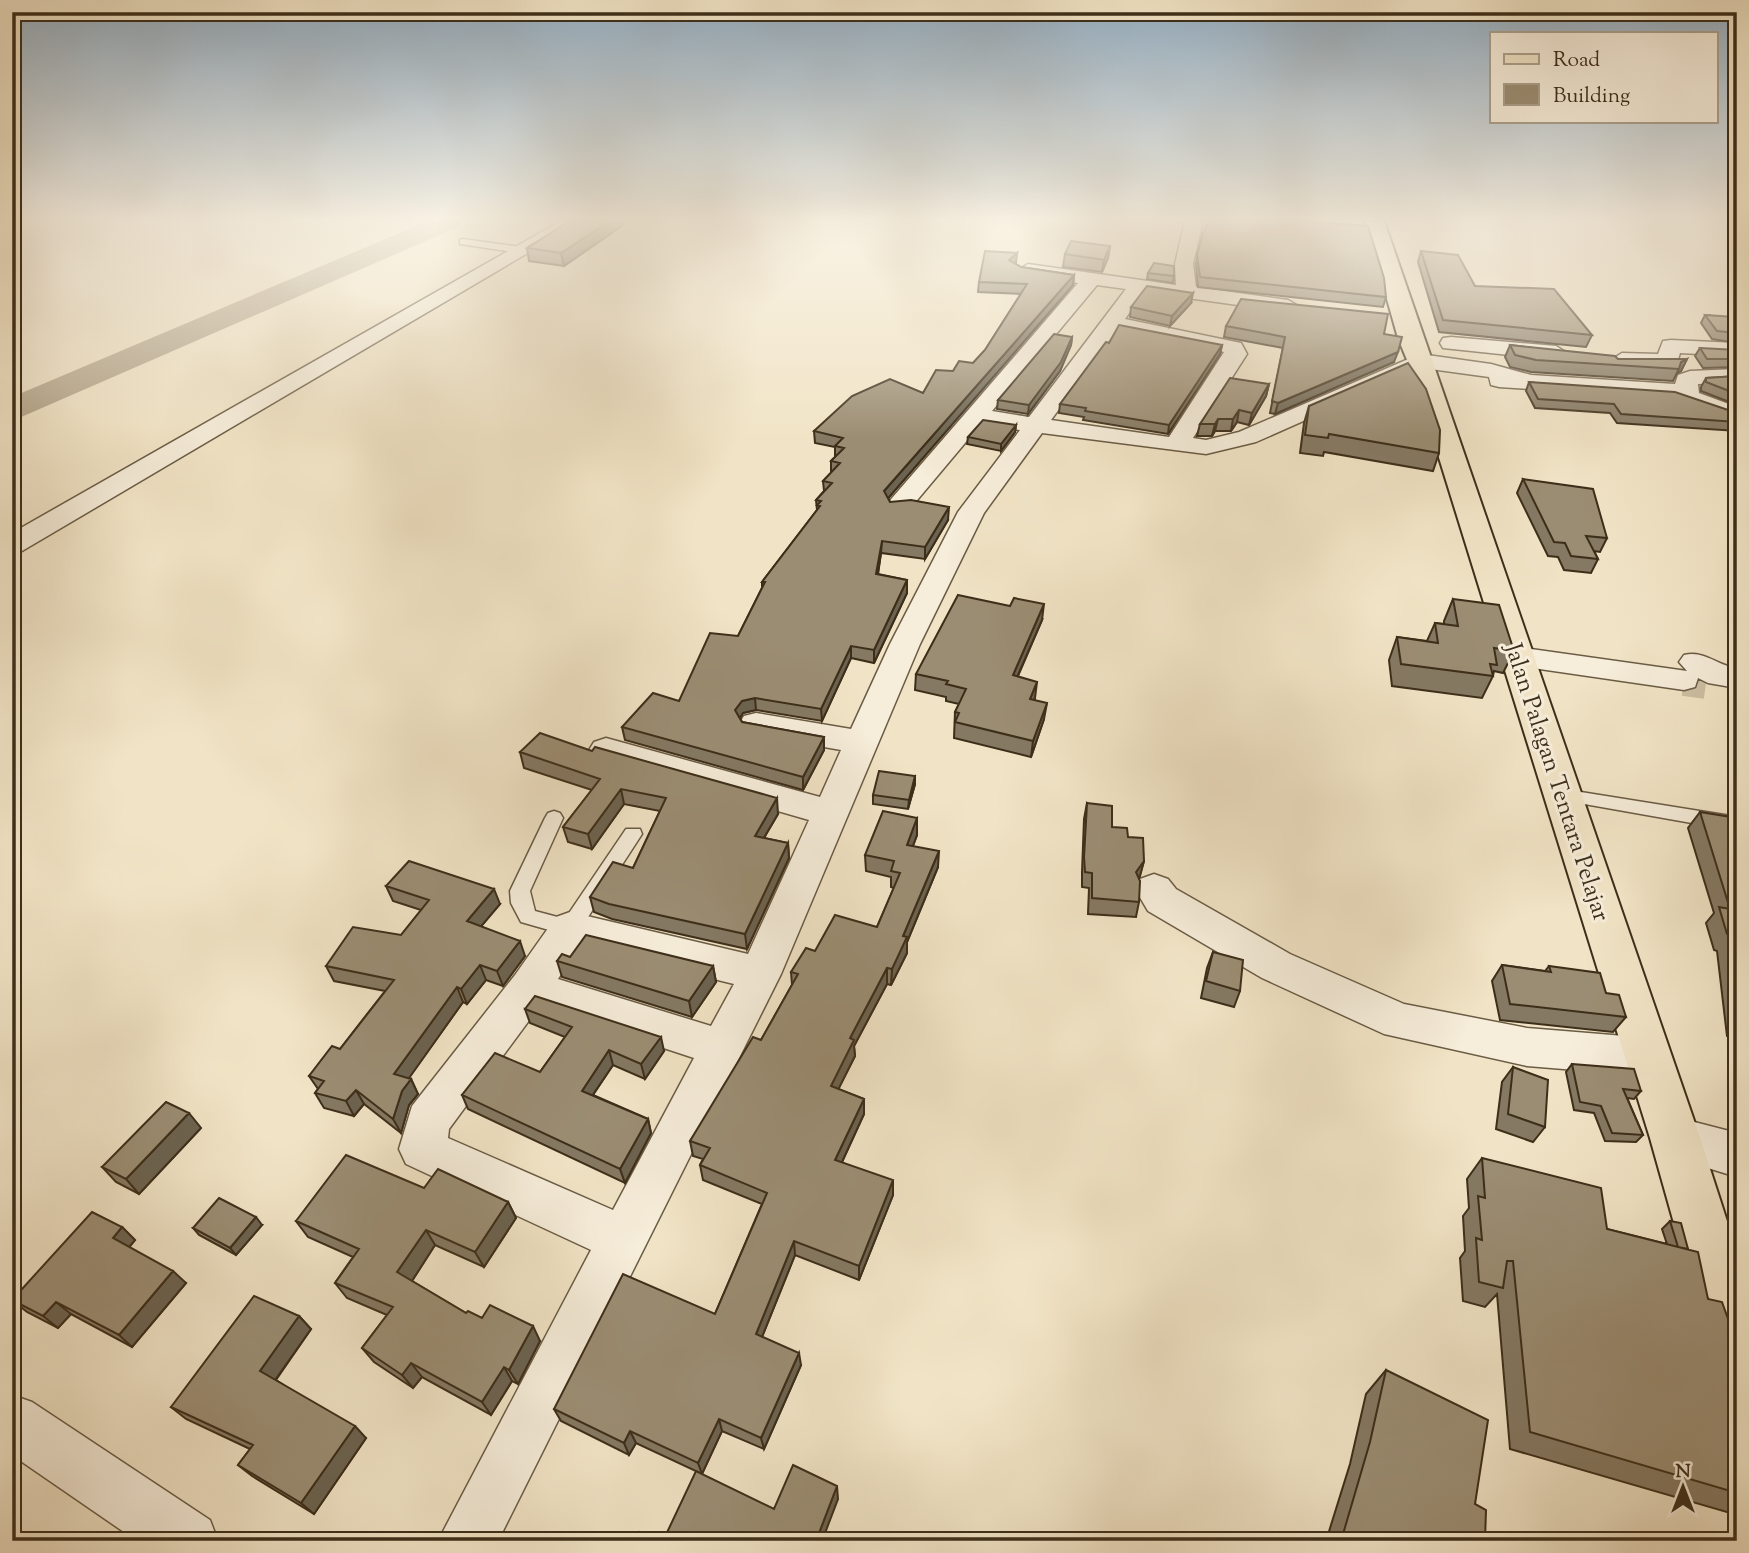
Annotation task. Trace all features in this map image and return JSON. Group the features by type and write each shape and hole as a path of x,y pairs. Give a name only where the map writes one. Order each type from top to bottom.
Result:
{"main road":[{"name":"Jalan Palagan Tentara Pelajar","path":"1393,293 1649,1057 1737,1344"}],"street":[{"path":"12,545 446,293"},
{"path":"899,505 1080,293"},
{"path":"467,1541 761,974 905,644 971,512 1133,293"},
{"path":"1190,293 1312,309"},
{"path":"1210,341 1231,300"},
{"path":"1111,323 1225,344 1236,354 1176,445"},
{"path":"1408,342 1523,380 1674,391 1737,415"},
{"path":"976,415 1035,426 1206,447 1247,437 1408,342 1576,355"},
{"path":"1601,358 1661,363 1668,361 1671,346 1737,350"},
{"path":"1688,396 1686,380 1690,378 1737,376"},
{"path":"1513,648 1703,673"},
{"path":"756,724 863,743"},
{"path":"606,750 704,776 736,789 830,813"},
{"path":"1154,889 1162,900 1276,966 1399,1021 1527,1047 1649,1057"},
{"path":"622,1239 422,1149 428,1121 530,987 570,928 761,974"},
{"path":"530,987 722,1048"},
{"path":"1675,1138 1737,1155"},
{"path":"12,1422 181,1538"}],"lane":[{"path":"1562,794 1737,824"},
{"path":"554,818 520,891 521,904 527,916 570,928 633,834"}],"building":[{"path":"1021,293 1058,293 884,491 890,502 911,500 949,507 925,547 882,541 876,574 907,580 874,650 851,646 821,709 755,698 742,701 735,710 742,722 824,737 803,777 622,727 653,693 679,701 710,633 738,636 765,582 762,582 820,506 817,505 821,501 816,500 832,483 823,481 840,463 831,461 844,448 835,446 843,438 814,431 852,396 890,379 923,393 936,370 953,371 959,361 973,363 985,350"},
{"path":"1141,293 1193,293 1172,316 1131,307"},
{"path":"1353,293 1386,293 1386,297"},
{"path":"1435,293 1558,293 1592,335 1443,320"},
{"path":"1241,299 1388,314 1384,334 1402,337 1398,352 1278,403 1272,401 1285,337 1226,326"},
{"path":"1705,315 1735,317 1737,333 1717,331"},
{"path":"1119,325 1222,345 1169,425 1085,411 1086,408 1060,404 1106,342 1109,343"},
{"path":"1054,334 1072,337 1061,362 1029,405 998,400"},
{"path":"1510,345 1615,356 1618,359 1687,359 1681,362 1679,369 1536,360 1515,355"},
{"path":"1700,348 1737,350 1737,359 1707,359"},
{"path":"1408,363 1426,389 1440,430 1439,453 1329,434 1328,438 1305,435 1309,406"},
{"path":"1737,376 1737,394 1706,382 1706,378"},
{"path":"1230,378 1269,384 1252,413 1239,410 1233,419 1218,419 1215,424 1200,424"},
{"path":"1529,382 1675,392 1737,413 1737,422 1621,414 1614,404 1538,399"},
{"path":"983,420 1016,425 1001,444 968,437"},
{"path":"1523,479 1593,489 1607,538 1586,536 1598,559 1571,556 1565,543 1554,542"},
{"path":"958,595 1010,606 1014,598 1044,604 1013,675 1037,682 1030,699 1047,703 1033,741 955,722 959,713 955,712 966,689 946,684 948,681 916,674"},
{"path":"1453,599 1499,605 1514,651 1494,648 1497,665 1490,664 1493,676 1401,664 1397,637 1438,643 1435,623 1458,626"},
{"path":"540,733 592,751 595,747 777,798 755,836 788,843 745,934 609,904 590,897 613,862 633,868 666,798 621,789 588,834 563,827 600,779 520,752"},
{"path":"879,771 915,776 909,800 873,795"},
{"path":"1087,803 1112,806 1112,827 1127,828 1128,837 1143,838 1144,861 1136,872 1140,881 1139,902 1092,898 1092,873 1085,872 1084,857"},
{"path":"883,811 917,818 907,845 939,851 903,936 907,937 892,969 887,968 850,1038 854,1040 831,1086 864,1099 835,1160 893,1180 859,1266 794,1241 756,1334 799,1353 761,1438 719,1419 698,1463 630,1431 624,1443 554,1409 623,1274 715,1314 767,1193 700,1165 710,1148 690,1141 753,1037 761,1040 798,974 791,972 806,948 815,951 835,915 877,927 900,873 891,871 894,861 865,855"},
{"path":"1700,812 1737,818 1737,985 1730,935 1727,934 1719,907 1730,909"},
{"path":"409,861 494,889 467,921 520,941 497,971 480,965 461,989 457,987 394,1074 411,1079 402,1091 393,1119 356,1090 346,1101 315,1093 324,1081 309,1076 332,1046 340,1049 394,980 326,966 353,927 401,935 429,900 386,886"},
{"path":"586,935 713,966 689,1001 557,961 562,954 570,957"},
{"path":"1213,952 1243,960 1240,991 1206,981"},
{"path":"1502,965 1551,972 1549,966 1600,973 1606,993 1619,995 1626,1017 1510,1004"},
{"path":"535,996 661,1037 641,1064 609,1050 582,1091 648,1119 620,1169 462,1095 495,1053 540,1072 572,1027 525,1009"},
{"path":"1572,1064 1634,1069 1641,1091 1623,1089 1643,1135 1612,1133 1601,1106 1580,1102"},
{"path":"1513,1067 1548,1080 1545,1127 1508,1114"},
{"path":"166,1102 189,1113 126,1179 102,1167"},
{"path":"346,1155 424,1188 438,1169 508,1202 475,1252 426,1230 397,1272 466,1313 468,1311 482,1318 490,1305 533,1326 509,1370 504,1367 482,1402 411,1363 402,1375 362,1348 393,1307 335,1283 359,1249 296,1221"},
{"path":"1482,1158 1601,1188 1607,1229 1698,1252 1708,1299 1722,1302 1737,1344 1737,1493 1530,1432 1513,1261 1507,1261 1503,1288 1479,1282 1476,1238 1482,1240 1478,1196 1485,1198"},
{"path":"219,1198 256,1217 230,1248 193,1228"},
{"path":"92,1212 122,1227 113,1238 173,1271 119,1335 56,1302 43,1316 12,1300"},
{"path":"1670,1221 1681,1223 1688,1249 1678,1247"},
{"path":"254,1296 299,1316 260,1371 355,1426 301,1503 238,1465 253,1445 171,1407"},
{"path":"1386,1370 1488,1420 1475,1504 1486,1510 1485,1541 1341,1541 1370,1442"},
{"path":"793,1465 837,1486 816,1541 663,1541 696,1471 774,1509"},
{"path":"640,1532 661,1541 636,1541"}],"waterway":[{"path":"12,410 281,293"}],"tunnel":[{"path":"1684,680 1706,683"}]}
